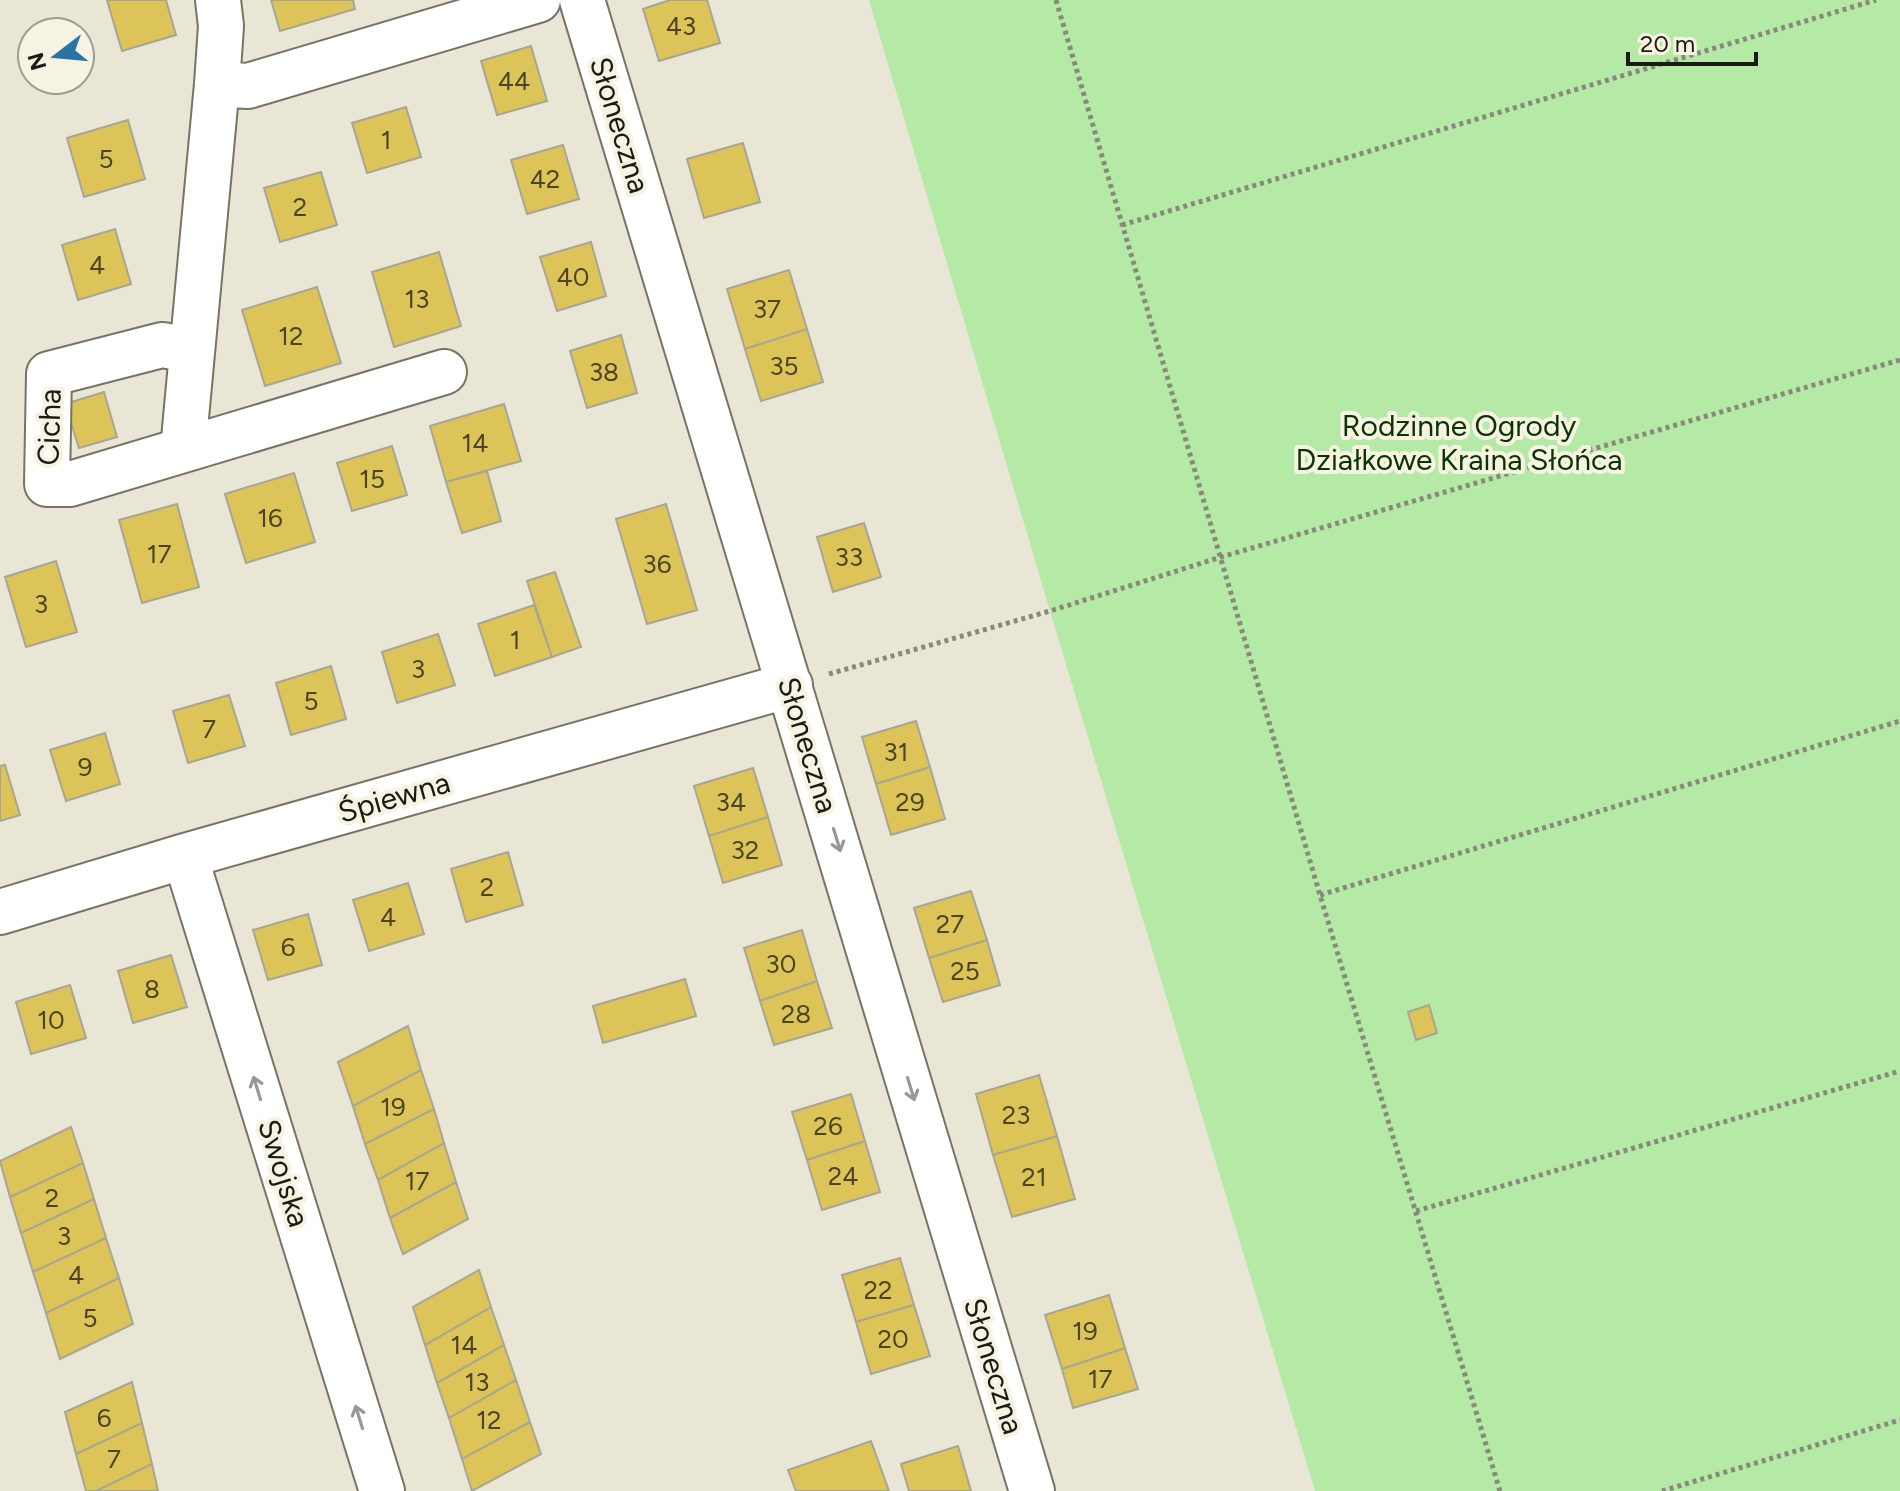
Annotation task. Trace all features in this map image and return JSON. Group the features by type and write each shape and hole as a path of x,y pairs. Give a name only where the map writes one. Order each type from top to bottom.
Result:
{"street":[{"path":"183,450 217,84 221,26 218,0"},
{"path":"217,84 248,86 538,0"},
{"name":"Słoneczna","path":"582,0 1032,1491"},
{"name":"Cicha","path":"192,350 162,345 49,374 47,484 70,484 444,372"},
{"name":"Śpiewna","path":"0,912 185,856 790,685"},
{"name":"Swojska","path":"185,856 382,1491"}],"path":[{"path":"1056,0 1320,895 1500,1491"},
{"path":"1122,225 1876,0"},
{"path":"790,685 1900,360"},
{"path":"1320,895 1900,721"},
{"path":"1416,1211 1900,1071"},
{"path":"1662,1491 1900,1420"}],"green space":[{"name":"Rodzinne Ogrody Działkowe Kraina Słońca","path":"869,0 1900,0 1900,1491 1315,1491"}],"building":[{"path":"107,0 166,0 176,35 122,51"},
{"path":"271,0 353,0 355,9 280,31"},
{"path":"670,0 707,0 720,43 659,61 643,9"},
{"path":"531,46 547,101 497,115 481,61"},
{"path":"406,107 421,157 367,173 352,123"},
{"path":"128,120 145,179 84,197 67,138"},
{"path":"743,143 760,202 704,218 687,159"},
{"path":"563,145 579,199 527,214 511,160"},
{"path":"321,172 337,225 280,242 264,188"},
{"path":"115,229 131,284 78,300 62,245"},
{"path":"591,242 606,296 557,311 540,257"},
{"path":"439,252 461,326 394,347 372,272"},
{"path":"789,270 807,329 745,349 727,289"},
{"path":"317,287 341,363 265,386 242,310"},
{"path":"807,329 823,382 761,401 745,349"},
{"path":"621,335 637,393 587,408 570,351"},
{"path":"104,392 117,437 79,448 65,404"},
{"path":"504,404 521,461 446,482 430,426"},
{"path":"392,446 407,495 352,511 337,463"},
{"path":"487,471 501,521 462,533 446,482"},
{"path":"294,473 315,542 246,563 225,494"},
{"path":"177,504 199,587 142,603 119,520"},
{"path":"666,504 697,610 647,624 616,519"},
{"path":"864,523 881,577 833,592 817,537"},
{"path":"56,561 77,632 26,647 5,577"},
{"path":"555,572 581,647 552,657 527,581"},
{"path":"534,605 552,657 495,676 478,624"},
{"path":"438,634 455,685 397,703 382,652"},
{"path":"331,666 346,719 291,735 276,683"},
{"path":"229,695 245,746 188,763 173,711"},
{"path":"916,721 930,767 876,784 862,737"},
{"path":"105,733 120,784 66,801 50,750"},
{"path":"5,765 20,815 0,821 0,766"},
{"path":"930,767 945,819 891,835 876,784"},
{"path":"753,768 768,817 709,836 694,786"},
{"path":"768,817 782,865 723,883 709,836"},
{"path":"508,852 523,905 466,922 451,869"},
{"path":"408,883 424,934 369,951 353,900"},
{"path":"971,891 987,940 929,958 914,908"},
{"path":"308,914 322,965 268,980 253,930"},
{"path":"802,930 817,981 760,1001 744,948"},
{"path":"987,940 1000,985 943,1002 929,958"},
{"path":"171,955 187,1007 133,1023 118,971"},
{"path":"685,979 696,1016 603,1043 593,1006"},
{"path":"817,981 832,1028 774,1045 760,1001"},
{"path":"70,985 86,1038 31,1054 16,1002"},
{"path":"1429,1005 1437,1033 1416,1040 1408,1012"},
{"path":"408,1026 421,1070 353,1106 338,1062"},
{"path":"421,1070 434,1109 365,1144 353,1106"},
{"path":"1039,1075 1057,1136 993,1155 976,1094"},
{"path":"851,1094 865,1141 807,1160 792,1112"},
{"path":"434,1109 444,1143 378,1180 365,1144"},
{"path":"71,1127 83,1163 10,1197 0,1161"},
{"path":"1057,1136 1075,1199 1012,1217 993,1155"},
{"path":"865,1141 880,1192 822,1210 807,1160"},
{"path":"444,1143 456,1182 390,1218 378,1180"},
{"path":"83,1163 94,1199 21,1233 10,1197"},
{"path":"456,1182 468,1219 403,1254 390,1218"},
{"path":"94,1199 106,1238 33,1272 21,1233"},
{"path":"106,1238 119,1278 46,1313 33,1272"},
{"path":"900,1258 914,1305 856,1322 842,1275"},
{"path":"479,1270 491,1307 425,1345 413,1307"},
{"path":"119,1278 133,1324 60,1359 46,1313"},
{"path":"1109,1295 1125,1348 1062,1369 1045,1315"},
{"path":"914,1305 930,1356 871,1374 856,1322"},
{"path":"491,1307 504,1345 437,1383 425,1345"},
{"path":"504,1345 516,1380 449,1418 437,1383"},
{"path":"1125,1348 1138,1389 1073,1408 1062,1369"},
{"path":"516,1380 530,1422 462,1459 449,1418"},
{"path":"132,1382 142,1423 76,1454 65,1412"},
{"path":"530,1422 541,1454 472,1491 462,1459"},
{"path":"142,1423 152,1464 96,1491 86,1491 76,1454"},
{"path":"871,1441 889,1491 796,1491 788,1470"},
{"path":"958,1446 971,1491 909,1491 901,1464"},
{"path":"152,1464 158,1491 96,1491"}]}
